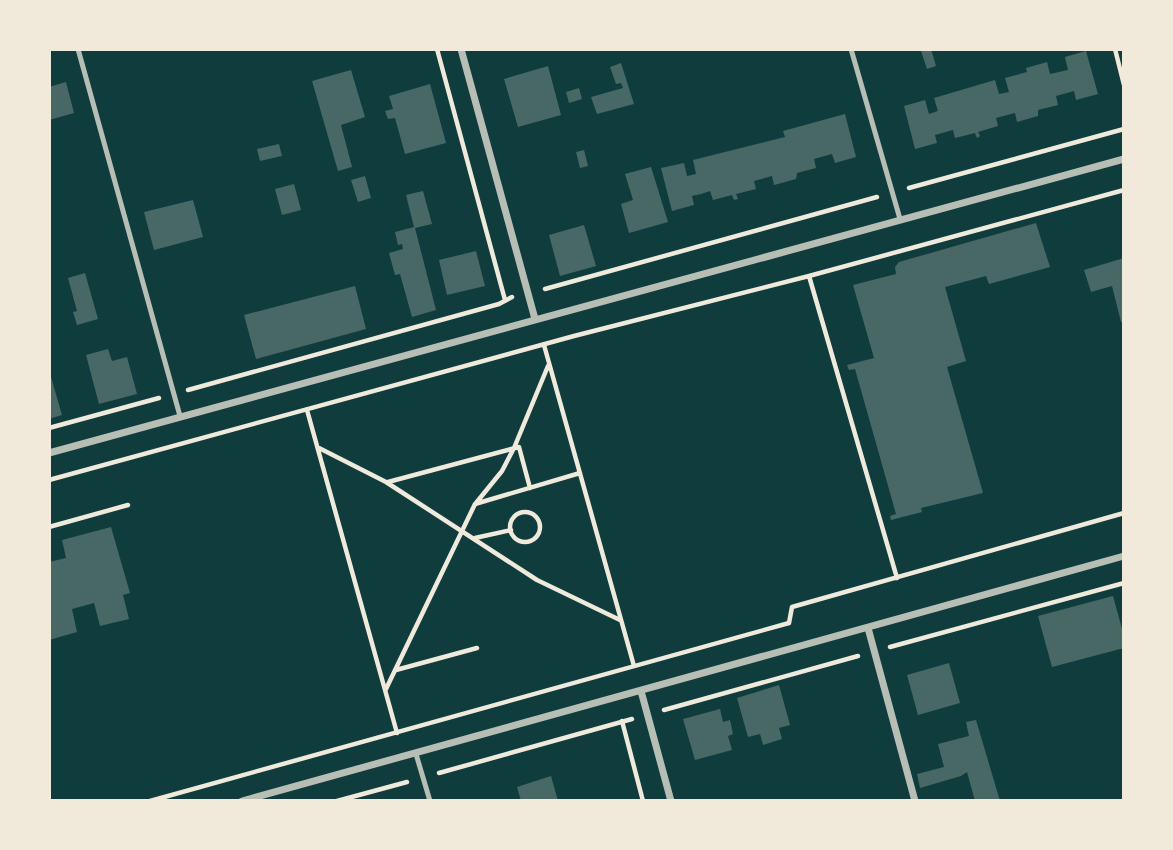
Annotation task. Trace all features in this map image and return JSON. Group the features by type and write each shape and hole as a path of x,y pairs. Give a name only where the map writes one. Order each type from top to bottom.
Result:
{"street":[{"path":"461,49 536,318"},
{"path":"49,453 1124,159"},
{"path":"242,801 1124,556"},
{"path":"868,628 915,801"},
{"path":"641,691 671,801"}],"lane":[{"path":"78,49 180,416"},
{"path":"851,49 900,219"},
{"path":"416,754 430,801"},
{"path":"275,792 278,801"}],"path":[{"path":"437,49 505,300"},
{"path":"1115,49 1124,85"},
{"path":"49,428 1124,129"},
{"path":"49,480 1124,190"},
{"path":"809,276 897,578"},
{"path":"544,345 634,666"},
{"path":"386,690 475,504 502,471 514,448 549,364"},
{"path":"307,410 397,733"},
{"path":"386,482 519,447 530,488"},
{"path":"319,448 386,482 537,580 620,620"},
{"path":"475,504 580,474"},
{"path":"49,527 128,505"},
{"path":"523,512 532,514 540,526 537,535 530,541 516,538 511,530 514,516 523,512"},
{"path":"150,801 789,623 793,607 1124,513"},
{"path":"474,539 511,530"},
{"path":"337,801 1124,583"},
{"path":"395,670 477,648"},
{"path":"622,721 643,801"}],"building":[{"path":"931,49 936,66 927,69 921,51"},
{"path":"1086,51 1098,94 1076,100 1074,91 1056,96 1058,105 1038,110 1038,116 1017,122 1015,113 996,118 998,126 978,132 980,136 977,138 975,133 955,138 953,130 935,135 937,143 915,149 904,106 925,100 929,114 938,111 934,98 995,80 999,94 1009,92 1005,78 1027,72 1026,68 1047,62 1050,74 1068,70 1065,57"},
{"path":"621,63 634,104 597,114 591,97 623,88 621,83 616,84 610,67"},
{"path":"548,66 561,115 518,127 504,79"},
{"path":"351,70 365,117 341,125 352,167 338,171 312,81"},
{"path":"66,82 74,113 49,120 49,87"},
{"path":"430,84 446,143 405,154 395,118 388,119 385,111 393,109 389,96"},
{"path":"579,88 582,99 569,103 566,92"},
{"path":"845,114 856,157 835,163 832,154 814,159 816,168 797,173 796,179 774,185 772,176 754,181 756,189 736,194 738,199 734,200 732,195 713,200 710,191 692,196 694,205 672,211 661,168 684,163 687,176 696,174 693,160 785,137 783,131"},
{"path":"279,144 282,156 260,161 257,149"},
{"path":"584,150 588,166 580,168 576,152"},
{"path":"651,167 668,222 629,233 621,204 633,200 625,174"},
{"path":"365,176 371,198 358,202 351,180"},
{"path":"294,184 301,210 282,215 275,189"},
{"path":"423,191 432,224 415,228 436,310 412,317 400,274 395,275 389,253 403,249 402,244 398,245 395,232 414,227 406,195"},
{"path":"193,200 203,237 154,250 144,212"},
{"path":"1036,223 1050,267 989,284 986,276 945,287 966,361 947,367 983,493 921,508 922,512 891,520 890,516 896,514 855,369 849,370 847,365 874,358 853,285 896,274 895,267 899,262"},
{"path":"584,225 596,266 560,276 549,235"},
{"path":"476,251 485,286 447,295 439,260"},
{"path":"1124,258 1124,321 1121,322 1112,286 1091,292 1084,270"},
{"path":"85,273 98,319 77,325 73,312 77,311 68,278"},
{"path":"355,286 366,329 256,359 244,315"},
{"path":"108,349 112,361 127,357 137,394 99,404 86,355"},
{"path":"51,377 62,415 49,419 49,378"},
{"path":"111,527 130,593 123,595 129,619 100,626 94,603 72,609 77,632 49,640 49,562 66,558 62,540"},
{"path":"1113,596 1124,636 1124,648 1052,667 1038,616"},
{"path":"949,663 960,703 918,715 907,675"},
{"path":"779,685 790,725 779,728 782,739 763,745 760,734 748,737 737,698"},
{"path":"720,709 723,722 730,720 733,734 728,736 732,750 695,760 683,719"},
{"path":"976,720 1000,801 975,801 967,772 920,788 917,774 944,767 938,744 969,736 966,722"},
{"path":"551,776 558,801 521,801 517,787"}]}
